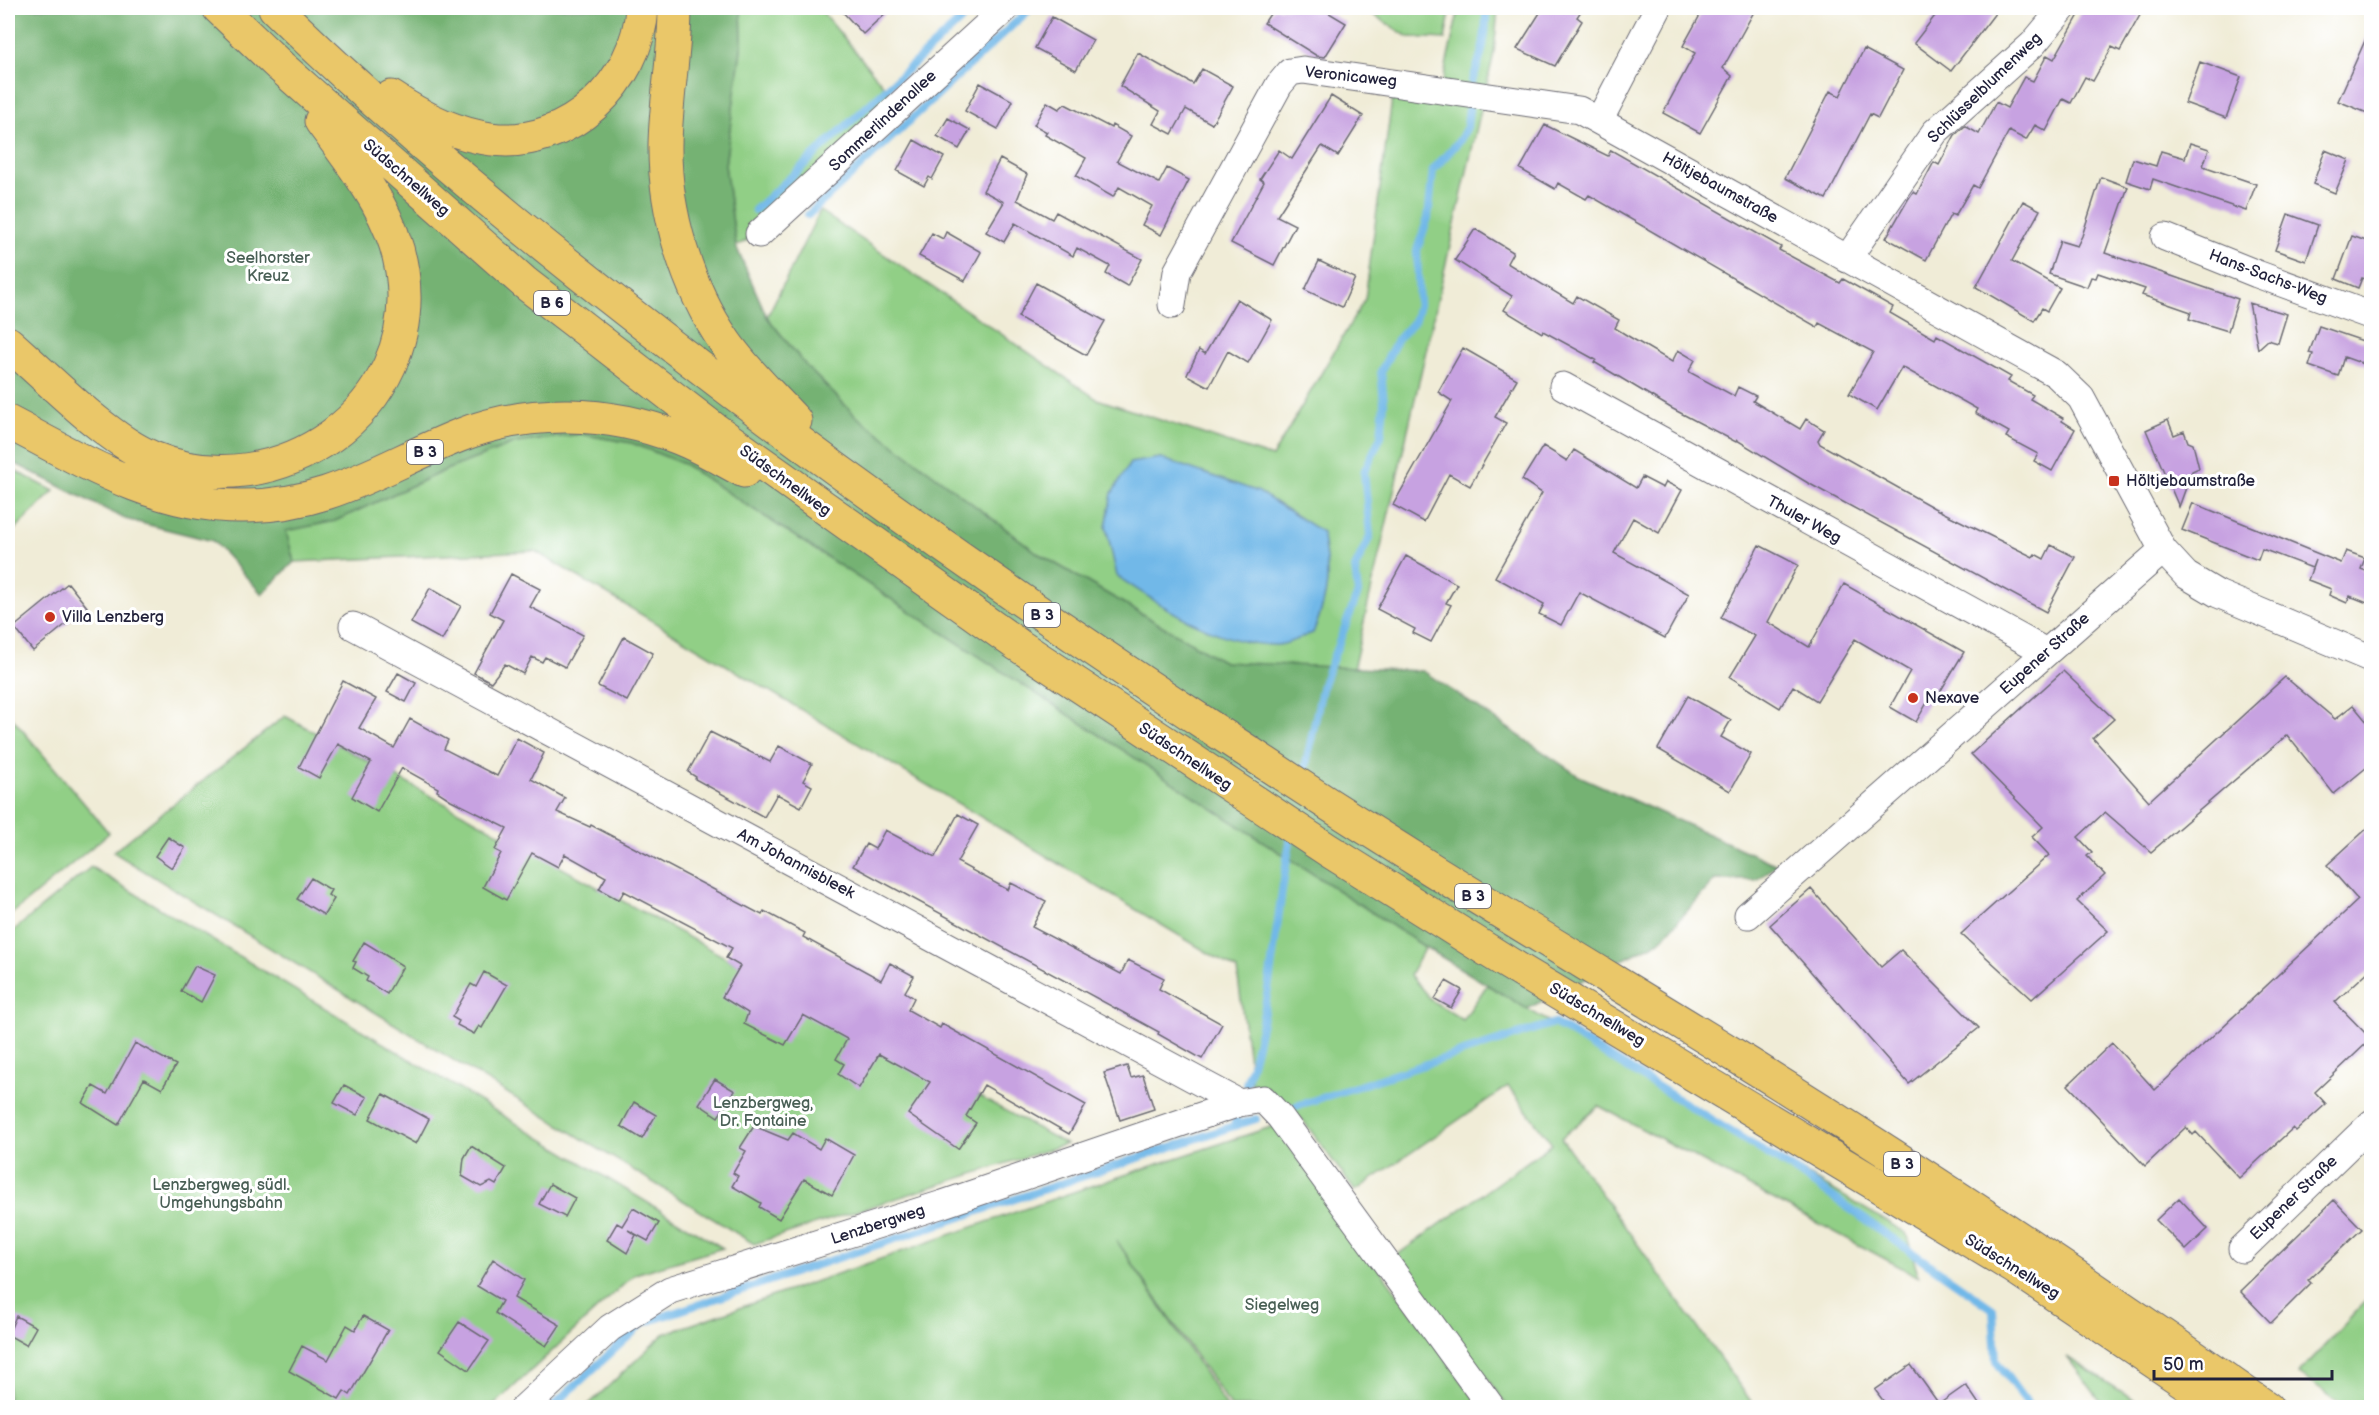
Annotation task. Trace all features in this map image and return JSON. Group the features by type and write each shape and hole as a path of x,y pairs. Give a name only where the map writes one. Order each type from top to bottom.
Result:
{"highway":[{"name":"Südschnellweg","path":"219,8 280,66 525,283 714,429 1018,645 1240,794 1508,963 2014,1267 2223,1407"},
{"name":"Südschnellweg","path":"275,8 392,118 550,252 837,470 1042,615 1250,754 1530,931 1760,1071 2057,1264 2267,1407"},
{"path":"310,42 411,110 430,120 457,132 484,138 520,139 546,133 570,122 596,104 615,84 631,57 641,25 642,8"},
{"path":"675,8 665,147 668,190 688,270 706,310 726,343 837,470"},
{"path":"8,343 126,444 152,458 179,467 217,472 265,468 293,459 318,446 356,415 379,384 392,358 400,331 403,273 397,244 387,217 373,192 280,66"},
{"name":"B 3","path":"8,422 141,488 206,504 239,506 284,503 338,491 457,437 489,426 521,419 586,416 651,428 682,439 841,521"}],"street":[{"name":"Sommerlindenallee","path":"759,234 1006,8"},
{"path":"1599,121 1658,8"},
{"name":"Schlüsselblumenweg","path":"1847,259 1935,132 2033,44 2062,8"},
{"name":"Veronicaweg","path":"1172,305 1177,272 1279,85 1290,72 1303,69 1490,95 1579,110 1599,121"},
{"name":"Höltjebaumstraße","path":"1599,121 2056,374 2081,398 2163,550"},
{"name":"Hans-Sachs-Weg","path":"2165,237 2372,316"},
{"name":"Thuler Weg","path":"1563,386 2046,652"},
{"path":"2163,550 2186,575 2218,594 2372,659"},
{"name":"Eupener Straße","path":"1748,915 2163,550"},
{"name":"Am Johannisbleek","path":"353,626 1251,1101"},
{"path":"1251,1101 1287,1126 1492,1407"},
{"name":"Lenzbergweg","path":"525,1407 610,1328 670,1290 932,1208 1251,1101"},
{"name":"Eupener Straße","path":"2242,1249 2372,1123"}],"green space":[{"name":"Seelhorster Kreuz","path":"8,8 741,8 742,42 725,165 736,246 767,317 807,367 856,416 1039,554 1224,662 1423,671 1579,776 1777,865 1756,880 1715,880 1660,941 1527,1009 1425,947 684,464 632,443 580,434 516,443 448,469 335,521 286,531 294,562 262,594 213,541 125,519 8,460"},
{"path":"741,8 819,8 900,105 760,234 736,246 725,165 742,42"},
{"path":"1363,8 1451,8 1445,39 1408,37"},
{"path":"1459,8 1498,8 1494,53 1353,670 1224,662 1039,554 856,416 807,367 767,317 820,211 1097,399 1272,457 1365,299 1393,92 1439,98"},
{"path":"581,434 632,443 684,464 1425,947 1410,975 1432,1001 1463,1020 1487,985 1906,1233 1919,1277 1599,1106 1561,1138 1755,1407 1508,1407 1397,1255 1552,1144 1508,1086 1355,1191 1303,1120 1265,1086 1252,1085 1237,970 535,551 294,562 285,531 335,521 448,469 516,443"},
{"path":"8,467 54,491 8,536"},
{"path":"8,713 109,833 8,917"},
{"name":"Lenzbergweg, Dr. Fontaine","path":"285,716 1066,1144 754,1244 113,852"},
{"name":"Lenzbergweg, südl. Umgehungsbahn","path":"91,867 723,1248 635,1274 492,1407 8,1408 8,935"},
{"name":"Siegelweg","path":"1274,1126 1481,1407 1231,1407 1117,1241 1227,1407 585,1408 664,1334 1082,1189"},
{"path":"2371,1296 2371,1407 2346,1407 2298,1374"},
{"path":"2067,1357 2146,1407 2105,1407"}],"water":[{"path":"1160,458 1259,492 1322,532 1327,583 1323,606 1313,633 1286,644 1277,645 1255,644 1234,639 1213,632 1173,612 1117,576 1106,527 1112,493 1130,463"}],"building":[{"path":"839,8 891,8 863,34"},
{"path":"1274,8 1321,8 1346,23 1325,57 1317,56 1264,23"},
{"path":"1543,8 1583,8 1577,17 1582,21 1555,66 1517,49"},
{"path":"1704,8 1756,8 1723,68 1732,76 1700,133 1663,113 1695,53 1683,46"},
{"path":"1941,8 1999,8 1951,71 1914,43"},
{"path":"2083,8 2144,8 2120,51 2112,47 2093,81 2085,77 2071,103 2063,99 2046,131 2035,125 2026,140 2009,131 1978,188 1973,185 1955,216 1951,214 1926,260 1886,238 1913,192 1917,194 1934,162 1939,165 1955,135 1965,126 1979,134 1996,102 2007,108 2024,77 2033,81 2047,55 2054,59"},
{"path":"1052,17 1093,40 1076,70 1035,48"},
{"path":"2372,25 2372,115 2338,101"},
{"path":"1864,49 1903,70 1878,118 1870,114 1826,199 1785,178 1830,91 1840,96"},
{"path":"1138,53 1193,84 1202,69 1233,86 1212,124 1186,109 1172,134 1153,124 1160,111 1120,86"},
{"path":"2200,62 2241,77 2226,118 2185,103"},
{"path":"980,83 1013,101 998,129 965,111"},
{"path":"1331,96 1363,116 1338,156 1322,146 1277,216 1295,225 1274,265 1231,243 1264,182 1260,179 1279,150 1292,159"},
{"path":"1047,102 1059,109 1065,104 1131,136 1117,161 1159,183 1167,168 1189,180 1161,235 1142,225 1152,206 1119,187 1113,197 1076,176 1086,158 1045,135 1047,132 1034,125"},
{"path":"948,118 970,130 959,149 937,136"},
{"path":"1545,125 1608,156 1611,150 1781,247 1779,250 1840,283 1843,279 1893,307 1890,313 1935,339 1937,335 2011,377 2008,381 2033,395 2030,399 2063,418 2062,421 2075,429 2052,471 2034,461 2038,454 2006,437 2009,432 1975,413 1977,409 1902,367 1877,410 1849,394 1873,352 1819,323 1817,327 1589,195 1586,199 1558,183 1555,189 1520,169"},
{"path":"914,140 944,157 932,179 929,177 924,186 897,171"},
{"path":"2190,143 2209,149 2203,166 2256,184 2246,211 2153,179 2150,189 2126,181 2133,159 2156,166 2161,151 2185,158"},
{"path":"2325,150 2349,160 2335,193 2313,184"},
{"path":"1000,159 1027,174 1017,200 1052,219 1056,212 1142,259 1127,286 1106,274 1110,266 1077,248 1073,256 1015,223 1004,242 986,232 1004,202 983,191"},
{"path":"2101,177 2128,187 2105,253 2238,299 2228,331 2189,319 2191,312 2142,295 2145,289 2098,273 2096,278 2091,277 2087,287 2049,274 2060,241 2077,246"},
{"path":"2023,201 2040,210 2012,261 2060,288 2047,311 2042,308 2034,321 1976,287"},
{"path":"2288,214 2318,225 2306,261 2275,250"},
{"path":"1475,229 1513,252 1507,263 1573,303 1577,296 1619,320 1615,328 1672,362 1678,350 1695,360 1689,371 1691,373 1734,396 1738,387 1756,396 1753,401 1800,429 1806,419 1824,430 1818,440 1820,444 1934,508 2033,557 2035,554 2044,559 2051,545 2075,557 2046,612 1808,483 1737,440 1736,442 1671,408 1594,362 1596,360 1543,331 1542,333 1504,310 1512,296 1455,260"},
{"path":"946,232 981,252 965,281 919,256 932,233 943,239"},
{"path":"2352,236 2372,243 2372,281 2362,278 2358,288 2336,279"},
{"path":"1319,261 1355,278 1342,307 1305,290"},
{"path":"1036,283 1105,321 1086,355 1018,317"},
{"path":"1237,299 1272,320 1248,363 1228,351 1209,387 1187,375 1199,350 1205,354"},
{"path":"2249,303 2287,314 2278,343 2268,340 2258,349"},
{"path":"2319,326 2372,344 2372,367 2344,357 2338,376 2309,366 2313,354 2309,353"},
{"path":"1463,348 1517,379 1495,417 1506,423 1470,486 1449,474 1424,522 1393,505 1452,401 1438,392"},
{"path":"2168,420 2174,435 2184,431 2188,442 2193,444 2199,468 2192,471 2179,507 2146,430"},
{"path":"1543,446 1567,461 1574,450 1636,488 1642,477 1663,488 1666,482 1682,490 1659,533 1633,518 1614,553 1689,594 1665,638 1579,592 1561,625 1539,614 1544,604 1495,577 1542,493 1522,480"},
{"path":"2193,503 2341,563 2346,551 2365,558 2361,569 2372,573 2372,605 2350,596 2347,603 2329,595 2331,589 2308,580 2315,560 2312,568 2262,549 2258,560 2182,530"},
{"path":"1759,545 1798,565 1768,622 1809,647 1844,584 1964,652 1937,697 1932,694 1916,722 1890,707 1910,671 1855,639 1817,701 1793,686 1780,708 1730,677 1755,636 1721,618"},
{"path":"1406,556 1457,584 1446,603 1451,605 1431,642 1413,633 1415,629 1377,609"},
{"path":"511,574 540,589 530,607 583,635 565,667 545,657 542,662 532,657 523,674 505,664 491,682 474,673 503,620 490,613"},
{"name":"Villa Lenzberg","path":"68,583 87,607 33,651 14,627"},
{"path":"430,588 461,606 442,640 411,623"},
{"path":"624,637 653,653 627,701 598,686"},
{"path":"2063,671 2114,719 2093,738 2149,801 2285,677 2335,719 2353,705 2372,728 2372,763 2334,794 2287,735 2151,852 2105,812 2078,837 2092,852 2087,856 2105,875 2077,901 2108,931 2032,999 1961,934 2049,855 2032,837 2043,827 1971,754"},
{"path":"398,673 416,683 406,702 387,692"},
{"path":"343,681 376,699 359,728 394,748 410,719 448,740 444,749 497,776 517,738 544,753 531,779 565,798 557,812 590,827 591,825 762,915 764,911 805,933 803,937 881,980 890,963 914,976 905,992 914,998 908,1010 940,1028 942,1024 1086,1105 1069,1134 984,1085 966,1116 976,1123 958,1149 908,1114 930,1082 879,1054 859,1088 838,1074 844,1064 836,1059 847,1039 803,1015 785,1045 744,1024 748,1013 722,997 740,966 726,958 732,948 624,891 619,900 599,889 606,877 565,854 558,867 532,853 506,900 483,887 501,853 495,850 507,828 451,800 437,791 438,788 402,768 377,812 352,797 371,762 338,744 319,778 299,767"},
{"path":"1688,696 1731,720 1721,737 1751,754 1730,791 1658,749"},
{"path":"710,732 770,762 779,746 812,764 803,781 812,786 801,807 777,794 764,817 695,779 696,777 688,772"},
{"path":"958,814 978,825 957,862 1008,890 1011,883 1046,901 1032,927 1121,974 1128,960 1164,978 1159,989 1222,1024 1202,1059 1158,1034 1159,1032 853,866 866,844 875,849 885,830 935,857"},
{"path":"2372,824 2372,968 2335,1002 2371,1039 2315,1092 2326,1104 2296,1131 2293,1128 2239,1178 2196,1132 2193,1135 2186,1127 2145,1166 2068,1085 2112,1043 2155,1090 2358,900 2327,865"},
{"path":"168,837 185,848 172,868 155,856"},
{"path":"311,878 331,890 328,895 334,899 324,915 297,899"},
{"path":"1811,889 1881,967 1901,950 1979,1028 1909,1084 1770,925"},
{"path":"364,942 403,966 387,994 366,981 368,977 353,968 356,962 353,961"},
{"path":"195,966 215,975 201,1002 181,991"},
{"path":"484,972 507,985 482,1028 479,1026 474,1034 457,1025 459,1021 452,1017 471,984 476,987"},
{"path":"1446,981 1462,990 1451,1008 1435,999"},
{"path":"135,1043 176,1065 162,1089 144,1079 118,1125 83,1103 93,1086 107,1094"},
{"path":"1127,1066 1131,1078 1143,1075 1154,1109 1120,1120 1104,1073"},
{"path":"715,1079 735,1091 718,1117 699,1104"},
{"path":"344,1085 367,1097 357,1115 334,1103"},
{"path":"383,1094 429,1119 416,1144 370,1119"},
{"path":"634,1102 656,1115 642,1139 621,1126"},
{"path":"754,1126 788,1140 793,1133 819,1149 825,1138 854,1155 832,1195 804,1179 779,1219 759,1207 761,1203 732,1186 738,1176 733,1173 746,1151 740,1148"},
{"path":"471,1146 506,1168 496,1185 491,1182 481,1187 462,1176 464,1158"},
{"path":"550,1184 575,1198 565,1217 539,1204"},
{"path":"2179,1198 2208,1229 2186,1250 2156,1220"},
{"path":"2334,1200 2362,1229 2308,1280 2311,1283 2271,1323 2240,1291"},
{"path":"633,1208 659,1223 648,1241 628,1230 636,1235 627,1253 607,1240 617,1223 622,1226"},
{"path":"493,1259 524,1280 514,1298 560,1325 546,1346 495,1313 502,1301 477,1286"},
{"path":"16,1316 36,1327 26,1345 8,1335"},
{"path":"363,1316 388,1330 350,1395 344,1391 339,1399 289,1371 302,1346 328,1360 347,1325 355,1330"},
{"path":"459,1322 489,1341 469,1370 440,1350"},
{"path":"1911,1365 1939,1404 1966,1385 1981,1407 1888,1407 1875,1390"}],"waterway":[{"path":"755,210 974,8"},
{"path":"808,215 1031,8"},
{"path":"1472,81 1483,45 1486,8"},
{"path":"1303,778 1323,684 1358,593 1355,568 1370,536 1364,472 1381,436 1384,403 1381,371 1397,340 1415,320 1419,304 1417,250 1428,218 1433,170 1460,140 1467,127 1469,109"},
{"path":"1246,1084 1262,1023 1291,837"},
{"path":"1296,1106 1554,1023 1800,1174 1993,1309 1996,1361 2030,1408"},
{"path":"551,1408 643,1323 1234,1126 1236,1118"},
{"path":"1234,1126 1256,1119"}],"place":[{"name":"Höltjebaumstraße","path":"2114,481"},
{"name":"Villa Lenzberg","path":"50,617"},
{"name":"Nexave","path":"1913,698"}]}
